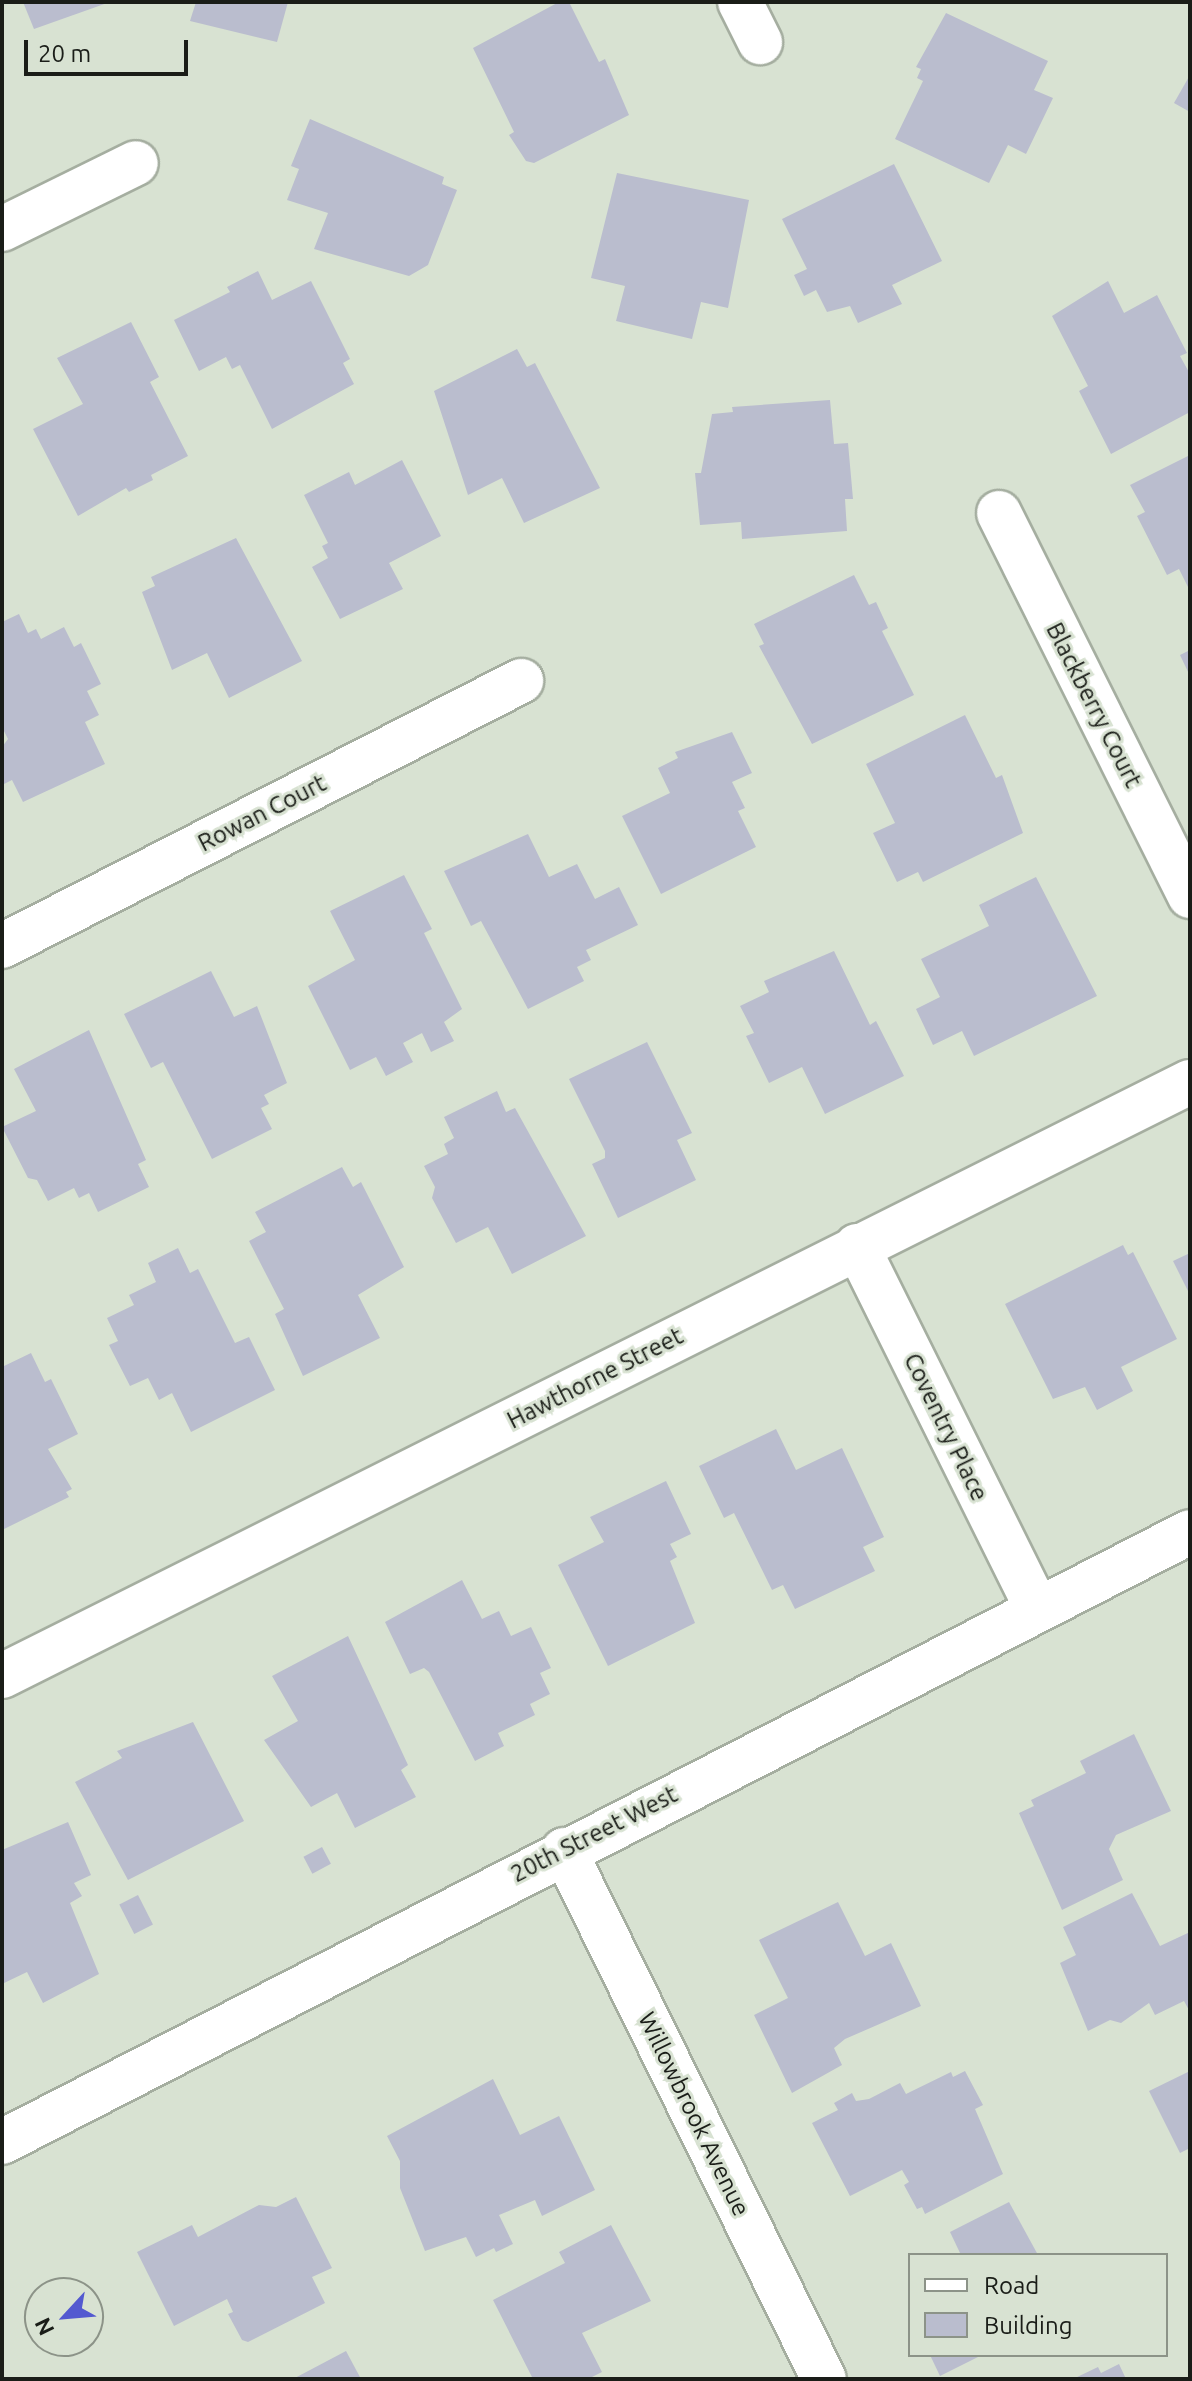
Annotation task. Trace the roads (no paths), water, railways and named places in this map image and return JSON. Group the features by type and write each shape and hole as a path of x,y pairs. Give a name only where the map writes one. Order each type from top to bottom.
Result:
{"street":[{"path":"740,2 760,42"},
{"path":"2,229 136,163"},
{"name":"Blackberry Court","path":"999,513 1190,896"},
{"name":"Rowan Court","path":"2,946 521,681"},
{"name":"Hawthorne Street","path":"2,1676 1190,1082"},
{"name":"Coventry Place","path":"857,1246 1036,1607"},
{"name":"20th Street West","path":"2,2142 1036,1607 1190,1532"},
{"name":"Willowbrook Avenue","path":"564,1850 824,2379"}]}
